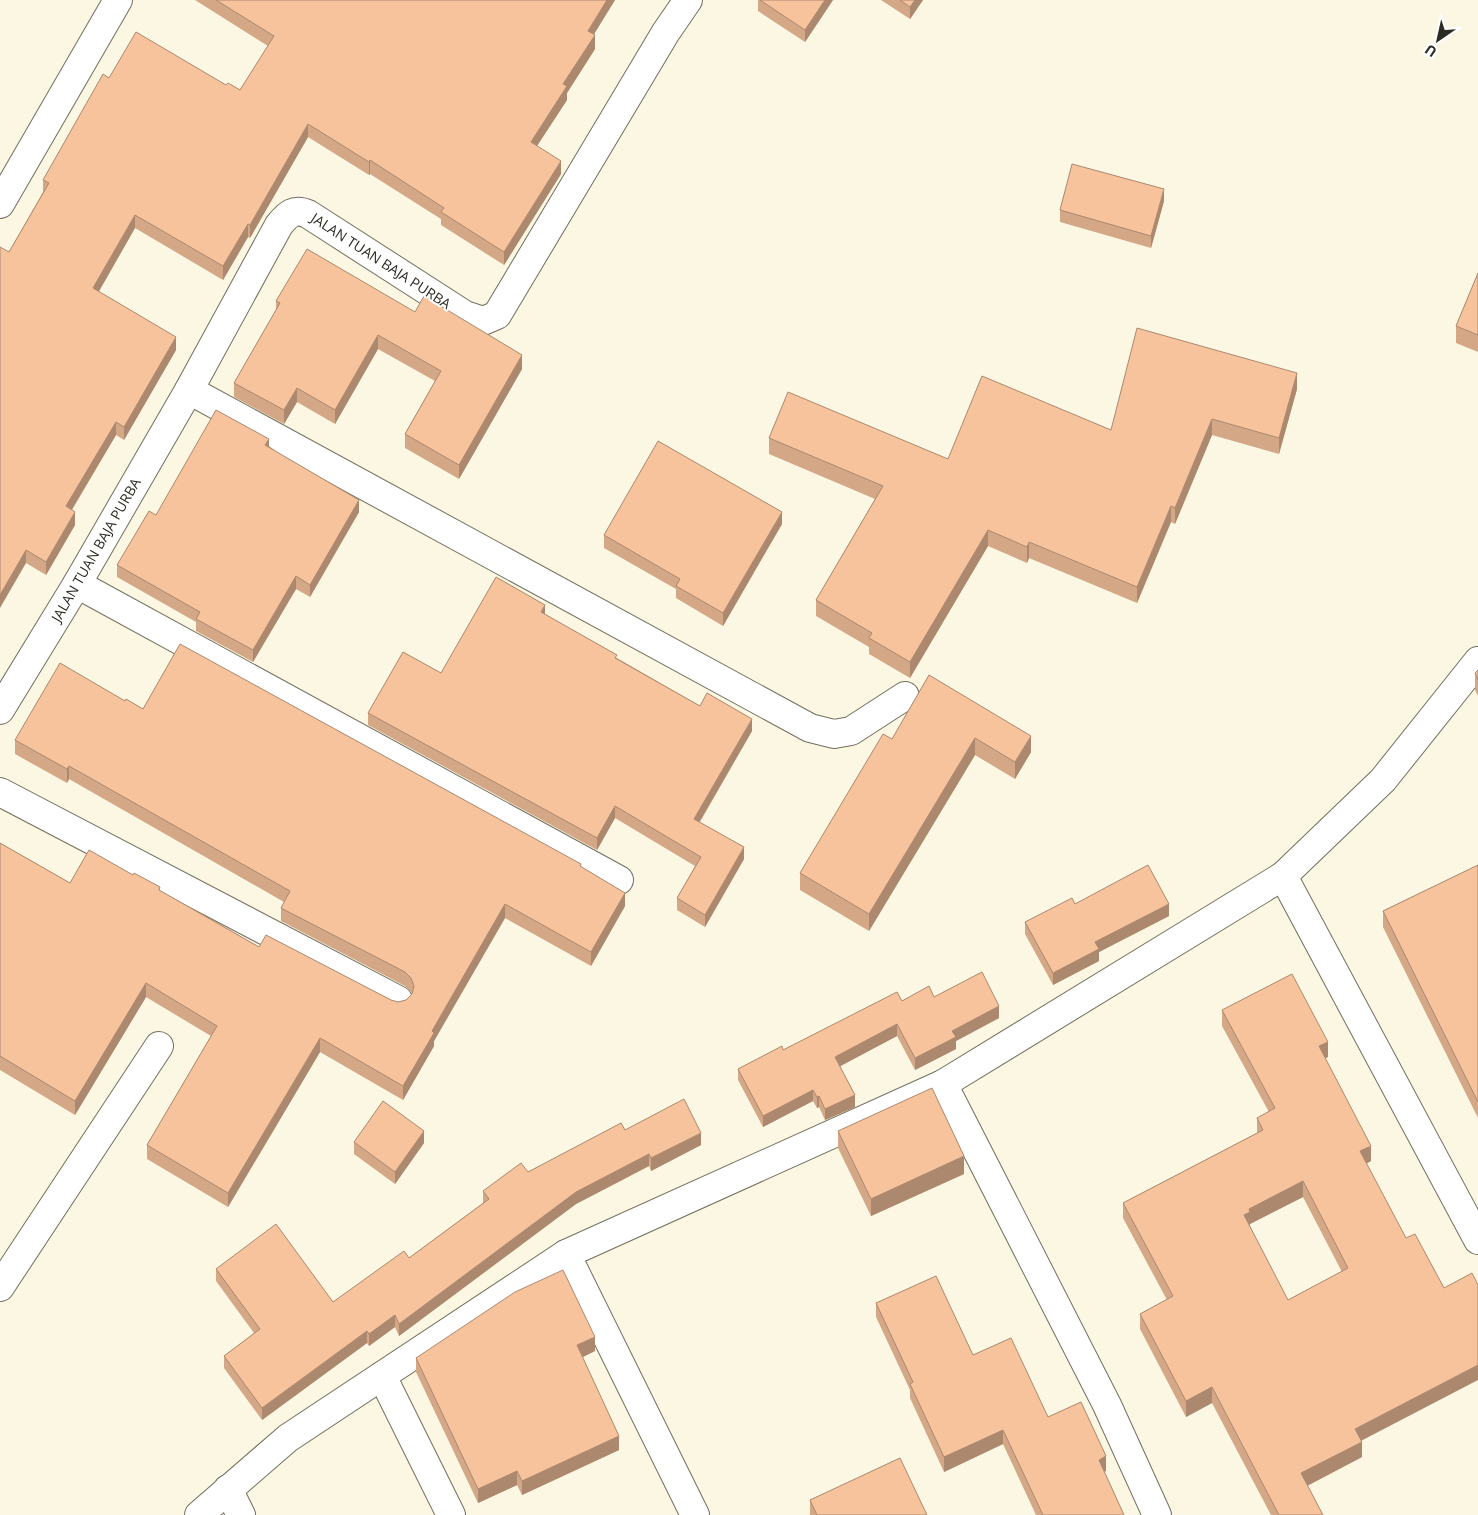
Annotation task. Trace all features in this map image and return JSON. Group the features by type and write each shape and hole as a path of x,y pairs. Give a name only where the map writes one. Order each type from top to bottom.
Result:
{"street":[{"path":"0,204 118,0"},
{"name":"JALAN TUAN BAJA PURBA","path":"0,710 77,584 189,390 285,217 293,212 300,211 308,214 465,315 483,321 497,315 666,32 688,0"},
{"path":"189,390 810,728 834,734 851,731 905,696"},
{"path":"77,584 619,880"},
{"path":"199,1515 288,1438 566,1254 944,1084 1283,876 1383,780 1478,660"},
{"path":"0,792 398,1000"},
{"path":"1283,876 1478,1240"},
{"path":"0,1287 159,1046"},
{"path":"944,1084 1107,1405 1157,1515"},
{"path":"566,1254 695,1515"},
{"path":"382,1376 450,1515"},
{"path":"228,1489 240,1515"}],"building":[{"path":"216,0 607,0 588,31 595,35 563,84 567,86 531,142 561,161 504,252 441,212 444,208 370,160 369,162 308,124 250,225 248,224 223,266 135,215 93,288 176,337 124,427 116,422 66,506 75,512 46,562 26,550 0,595 0,247 9,252 49,183 43,180 103,74 109,78 136,32 226,85 228,83 240,90 274,36"},
{"path":"760,0 825,0 805,30"},
{"path":"900,0 915,0 910,7"},
{"path":"1072,164 1164,189 1151,236 1060,210"},
{"path":"307,249 415,312 424,296 522,355 459,465 405,434 441,371 378,335 335,410 297,388 284,410 234,383 280,303 276,301"},
{"path":"1478,273 1478,335 1456,326"},
{"path":"1137,328 1297,373 1279,438 1212,419 1175,508 1171,506 1137,587 1029,542 1027,547 988,530 910,662 869,638 872,633 816,600 883,486 769,438 788,392 948,459 982,376 1111,430"},
{"path":"216,410 269,439 265,445 359,500 310,585 296,576 253,650 196,619 200,612 117,565 149,511 156,515"},
{"path":"658,441 782,512 723,613 676,586 680,579 604,535"},
{"path":"496,577 545,605 541,612 617,655 615,658 700,706 707,693 752,719 694,819 744,847 705,915 677,898 701,857 615,806 597,838 368,713 403,652 441,673"},
{"path":"180,644 581,864 580,866 625,893 591,952 505,904 432,1031 434,1033 403,1086 320,1038 228,1193 147,1145 217,1026 146,983 75,1101 0,1056 0,843 70,883 89,850 133,875 134,873 160,887 159,890 259,947 266,935 391,1000 398,1002 406,1000 412,994 414,986 411,978 405,972 281,908 290,891 69,766 67,769 15,740 60,663 125,701 126,699 143,709"},
{"path":"929,675 1031,736 1015,762 975,738 869,914 800,873 883,734 892,739"},
{"path":"1148,865 1169,904 1095,942 1099,949 1053,973 1025,922 1072,898 1075,904"},
{"path":"1478,865 1478,1102 1383,911"},
{"path":"982,972 999,1006 952,1031 956,1037 915,1058 897,1024 835,1057 855,1095 825,1109 819,1096 817,1097 813,1090 763,1116 738,1069 782,1046 783,1050 897,992 902,1001 929,986 934,997"},
{"path":"1292,974 1328,1042 1319,1046 1371,1146 1360,1151 1406,1238 1415,1234 1444,1288 1472,1273 1478,1285 1478,1365 1355,1429 1362,1442 1301,1473 1323,1515 1279,1515 1212,1387 1186,1401 1140,1314 1173,1296 1123,1203 1263,1130 1257,1118 1275,1108 1222,1010","holes":["1303,1181 1348,1268 1288,1300 1244,1215 1250,1212 1249,1209"]},
{"path":"932,1088 964,1156 871,1199 838,1131"},
{"path":"684,1099 701,1133 651,1158 649,1154 576,1192 399,1324 395,1315 369,1334 367,1331 262,1408 224,1356 260,1329 216,1269 276,1224 333,1302 404,1251 409,1258 489,1199 483,1191 521,1163 528,1172 621,1123 625,1130"},
{"path":"383,1101 424,1131 395,1172 354,1142"},
{"path":"563,1270 595,1337 577,1345 619,1436 522,1481 517,1471 478,1489 416,1358 515,1292"},
{"path":"936,1276 973,1355 1011,1338 1048,1417 1081,1402 1106,1456 1099,1460 1124,1515 1043,1515 1003,1430 944,1457 910,1384 913,1382 876,1303"},
{"path":"900,1458 927,1515 817,1515 810,1500"}]}
